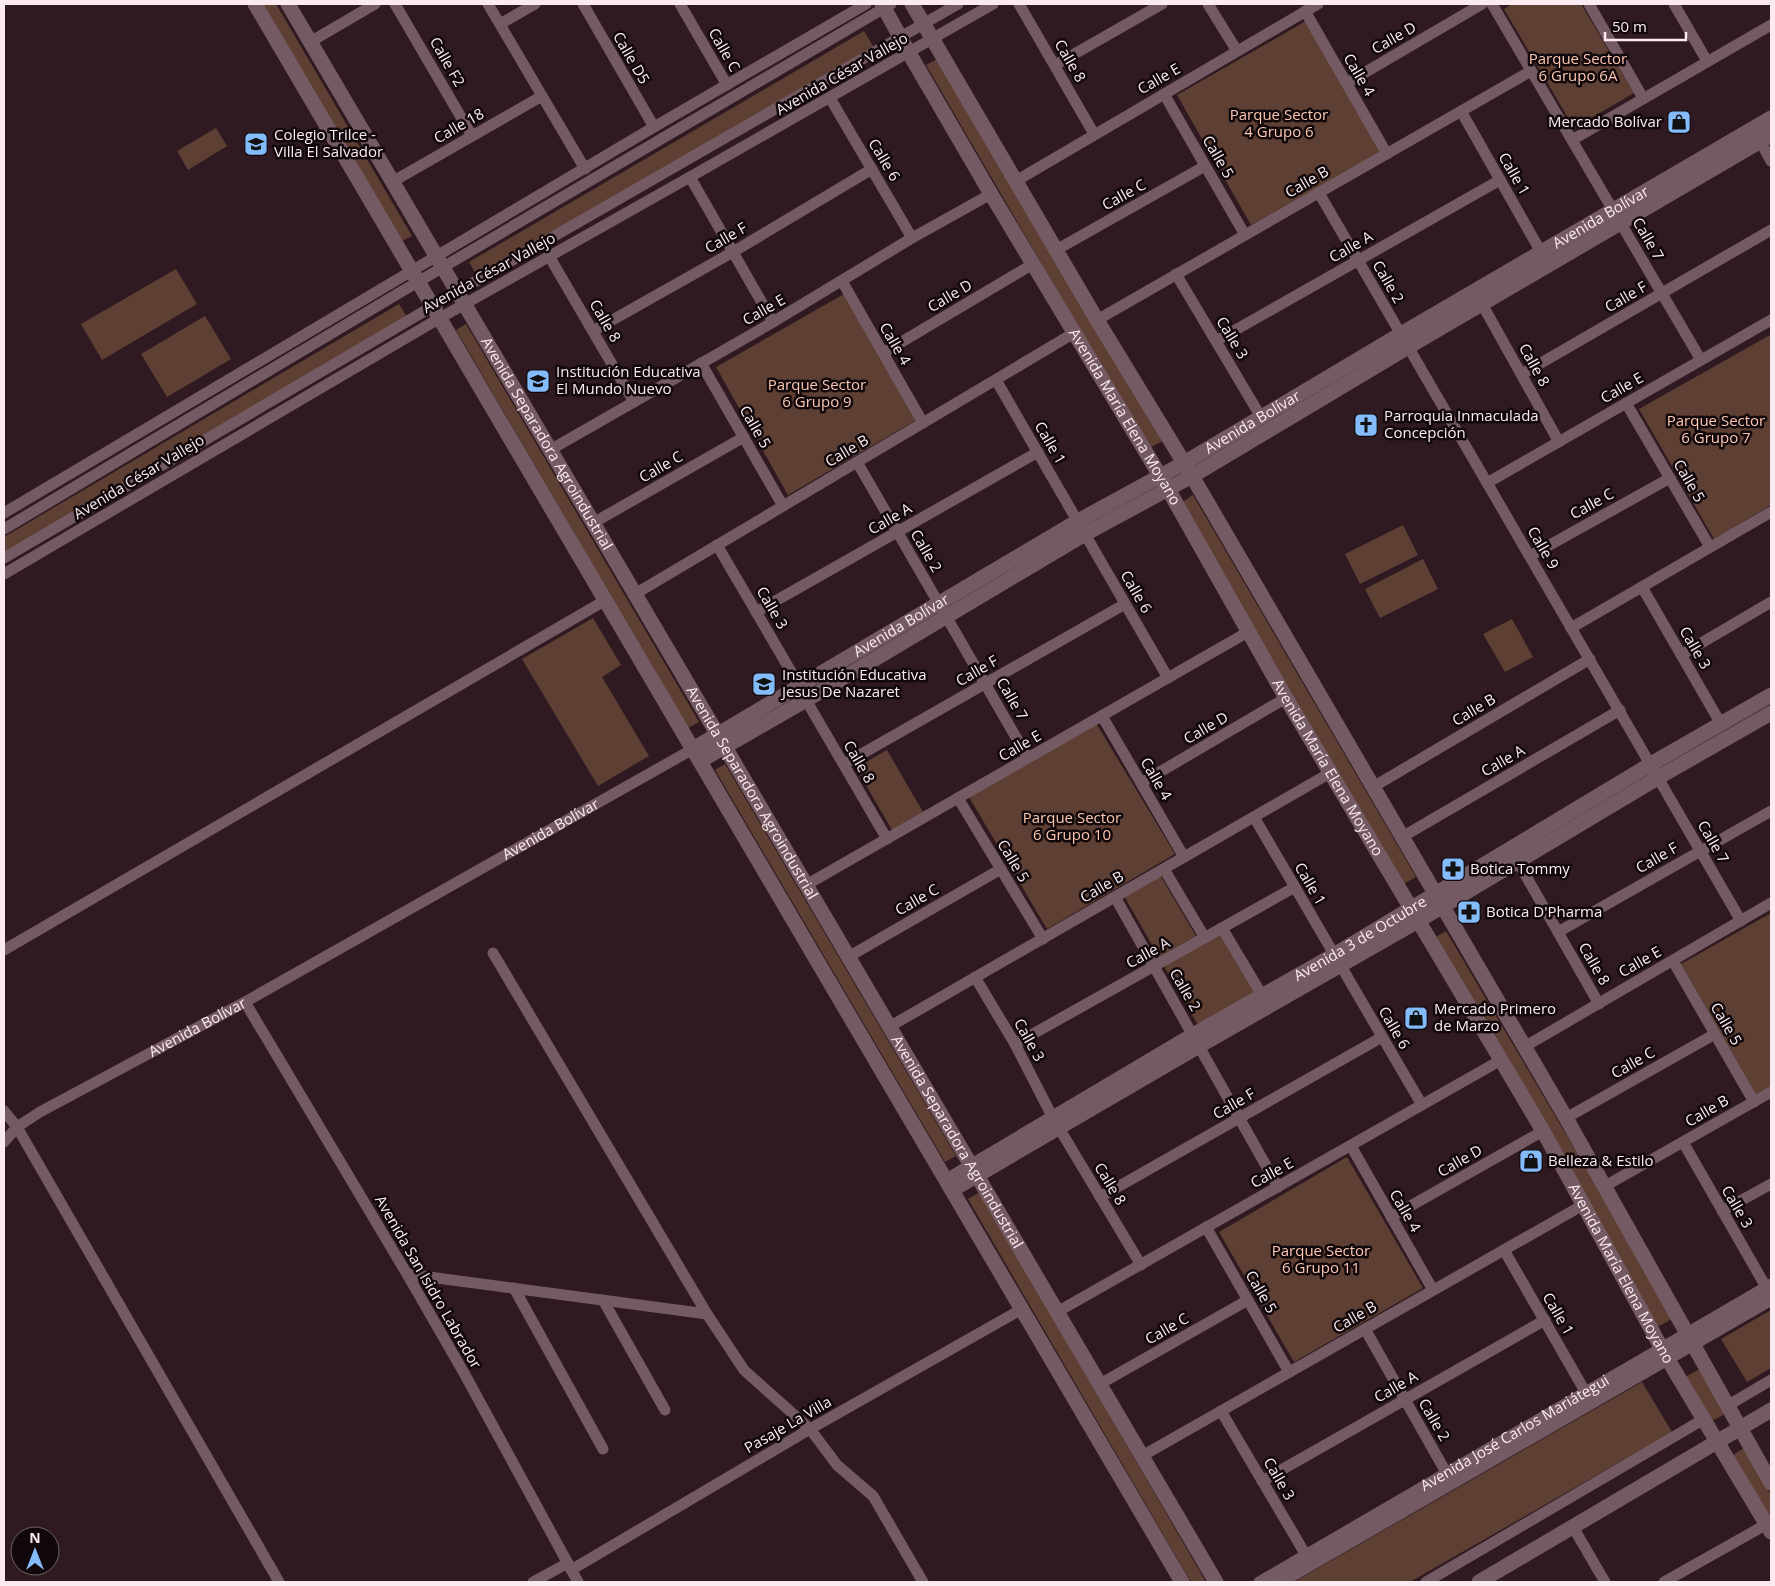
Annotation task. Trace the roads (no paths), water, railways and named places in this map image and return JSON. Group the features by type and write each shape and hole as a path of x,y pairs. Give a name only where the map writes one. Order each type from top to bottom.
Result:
{"street":[{"name":"Avenida Separadora Agroindustrial","path":"255,4 1182,1582"},
{"name":"Avenida Separadora Agroindustrial","path":"288,4 1216,1582"},
{"path":"310,42 375,4"},
{"name":"Calle F2","path":"395,4 472,136"},
{"path":"488,4 585,169"},
{"path":"500,24 536,4"},
{"name":"Calle D5","path":"583,4 654,127"},
{"name":"Avenida César Vallejo","path":"439,263 654,127 866,4"},
{"name":"Avenida María Elena Moyano","path":"912,4 1097,320 1192,476 1566,1118 1771,1483"},
{"name":"Avenida César Vallejo","path":"4,558 436,312 958,4"},
{"name":"Avenida César Vallejo","path":"460,298 549,256 993,4"},
{"name":"Calle 8","path":"1019,4 1094,134"},
{"path":"1054,65 1162,4"},
{"path":"1208,4 1237,51"},
{"name":"Calle E","path":"1016,181 1318,4"},
{"name":"Calle D","path":"1347,83 1482,4"},
{"name":"Calle 7","path":"1492,4 1701,360"},
{"path":"1589,4 1643,98"},
{"path":"1674,4 1708,61"},
{"name":"Avenida César Vallejo","path":"4,513 886,5"},
{"name":"Avenida María Elena Moyano","path":"886,5 909,53 991,194 1168,489 1286,698 1501,1060 1665,1353 1769,1528"},
{"name":"Calle C","path":"686,6 727,85"},
{"name":"Calle 4","path":"1305,11 1387,154"},
{"path":"1572,140 1771,25"},
{"name":"Calle B","path":"1097,320 1531,71"},
{"name":"Calle 5","path":"1164,94 1245,235"},
{"name":"Calle 18","path":"392,182 542,96"},
{"name":"Calle 6","path":"830,98 912,238"},
{"name":"Calle 1","path":"1461,112 1541,252"},
{"name":"Avenida Bolívar","path":"4,1142 17,1127 40,1112 721,741 1081,528 1160,476 1771,118"},
{"path":"1766,138 1771,161"},
{"name":"Avenida Bolívar","path":"1081,528 1168,489 1192,476 1408,347 1766,138"},
{"name":"Calle C","path":"1056,250 1206,166"},
{"name":"Calle F","path":"593,331 733,252 872,169"},
{"path":"690,177 773,322"},
{"name":"Calle A","path":"1216,341 1500,180"},
{"name":"Calle 2","path":"1319,193 1401,334"},
{"name":"Calle E","path":"550,450 773,322 912,238 991,194"},
{"name":"Calle F","path":"1522,374 1771,230"},
{"name":"Calle 8","path":"549,256 634,402"},
{"name":"Calle D","path":"883,353 1033,264"},
{"name":"Calle 3","path":"1176,274 1261,417"},
{"name":"Avenida César Vallejo","path":"4,529 416,276"},
{"name":"Calle 4","path":"842,281 923,423"},
{"name":"Calle 8","path":"1482,304 1559,442"},
{"name":"Avenida César Vallejo","path":"4,574 436,312"},
{"name":"Calle E","path":"1487,483 1771,320"},
{"name":"Calle B","path":"635,594 1074,333"},
{"name":"Calle 9","path":"1401,334 1655,771"},
{"name":"Calle 5","path":"701,363 783,506"},
{"name":"Calle 1","path":"996,380 1081,528"},
{"name":"Calle 5","path":"1626,403 1710,547"},
{"name":"Calle C","path":"593,523 744,437"},
{"name":"Calle A","path":"756,612 1038,452"},
{"name":"Calle 2","path":"857,462 943,609"},
{"name":"Calle C","path":"1530,556 1670,478"},
{"path":"1572,628 1771,512"},
{"name":"Calle 6","path":"1081,528 1168,678"},
{"name":"Calle 3","path":"717,545 803,693"},
{"name":"Calle 3","path":"1642,587 1721,724"},
{"path":"4,950 606,600"},
{"path":"1681,655 1771,602"},
{"name":"Calle F","path":"844,764 1126,604"},
{"name":"Calle 7","path":"943,609 1028,758"},
{"name":"Calle E","path":"806,885 1248,632"},
{"name":"Calle B","path":"1373,787 1590,659"},
{"name":"Calle 8","path":"803,693 887,839"},
{"name":"Avenida 3 de Octubre","path":"1438,900 1518,862 1655,771 1721,724 1771,695"},
{"name":"Calle D","path":"1141,783 1286,698"},
{"name":"Calle A","path":"1402,837 1620,710"},
{"name":"Avenida 3 de Octubre","path":"949,1186 1415,915 1655,771 1771,713"},
{"name":"Calle 4","path":"1102,716 1184,858"},
{"name":"Calle 7","path":"1655,771 1741,921"},
{"name":"Calle B","path":"889,1027 1330,773"},
{"name":"Calle 5","path":"958,798 1043,939"},
{"name":"Calle F","path":"1558,932 1771,811"},
{"name":"Calle 1","path":"1254,817 1337,960"},
{"name":"Calle 8","path":"1518,862 1599,1004"},
{"name":"Calle C","path":"848,957 1001,869"},
{"path":"1164,869 1205,938"},
{"name":"Calle A","path":"1015,1044 1295,887"},
{"name":"Calle 2","path":"1115,897 1196,1041"},
{"name":"Calle E","path":"1524,1047 1771,903"},
{"path":"1222,928 1262,995"},
{"path":"493,952 707,1314 744,1370 810,1429 837,1465 873,1496 923,1582"},
{"name":"Calle 6","path":"1337,960 1422,1105"},
{"name":"Avenida 3 de Octubre","path":"1196,1041 1262,995 1337,960"},
{"name":"Calle 5","path":"1673,961 1754,1102"},
{"name":"Calle 3","path":"975,977 1015,1044 1056,1123"},
{"name":"Avenida San Isidro Labrador","path":"245,1002 407,1274 578,1582"},
{"name":"Calle C","path":"1566,1118 1715,1034"},
{"name":"Calle F","path":"1100,1197 1382,1037"},
{"path":"1196,1041 1278,1187"},
{"name":"Calle E","path":"1057,1312 1501,1060"},
{"name":"Calle B","path":"1605,1186 1771,1092"},
{"path":"4,1111 17,1127 279,1582"},
{"name":"Calle 8","path":"1056,1123 1141,1265"},
{"name":"Calle D","path":"1392,1217 1542,1131"},
{"name":"Calle 3","path":"1683,1142 1770,1290"},
{"name":"Calle 4","path":"1351,1146 1433,1290"},
{"path":"1722,1211 1771,1184"},
{"name":"Calle B","path":"1142,1456 1583,1205"},
{"name":"Calle 5","path":"1206,1228 1290,1372"},
{"name":"Calle 1","path":"1504,1250 1586,1393"},
{"path":"407,1274 707,1314"},
{"path":"514,1288 603,1449"},
{"name":"Avenida José Carlos Mariátegui","path":"1259,1582 1309,1559 1770,1290"},
{"path":"603,1300 666,1410"},
{"name":"Calle C","path":"1100,1384 1248,1300"},
{"name":"Pasaje La Villa","path":"533,1582 570,1566 1022,1309"},
{"name":"Calle A","path":"1262,1481 1545,1320"},
{"name":"Calle 2","path":"1365,1329 1447,1474"},
{"name":"Avenida José Carlos Mariátegui","path":"1278,1582 1309,1559 1447,1474 1586,1393 1665,1353"},
{"path":"1727,1406 1771,1380"},
{"path":"1479,1582 1771,1410"},
{"name":"Calle 3","path":"1221,1411 1309,1559"},
{"path":"1426,1582 1704,1419"},
{"path":"1572,1527 1605,1582"},
{"path":"1664,1582 1769,1528"}],"place":[{"name":"Mercado Bolívar","path":"1679,122"},
{"name":"Colegio Trilce - Villa El Salvador","path":"256,144"},
{"name":"Institución Educativa El Mundo Nuevo","path":"538,381"},
{"name":"Parroquia Inmaculada Concepción","path":"1366,425"},
{"name":"Institución Educativa Jesus De Nazaret","path":"764,684"},
{"name":"Botica Tommy","path":"1453,869"},
{"name":"Botica D'Pharma","path":"1469,912"},
{"name":"Mercado Primero de Marzo","path":"1416,1018"},
{"name":"Belleza & Estilo","path":"1531,1161"}],"park label":[{"name":"Parque Sector 6 Grupo 6A","path":"1578,68"},
{"name":"Parque Sector 4 Grupo 6","path":"1279,124"},
{"name":"Parque Sector 6 Grupo 9","path":"817,394"},
{"name":"Parque Sector 6 Grupo 7","path":"1716,430"},
{"name":"Parque Sector 6 Grupo 10","path":"1072,826"},
{"name":"Parque Sector 6 Grupo 11","path":"1321,1260"}]}
